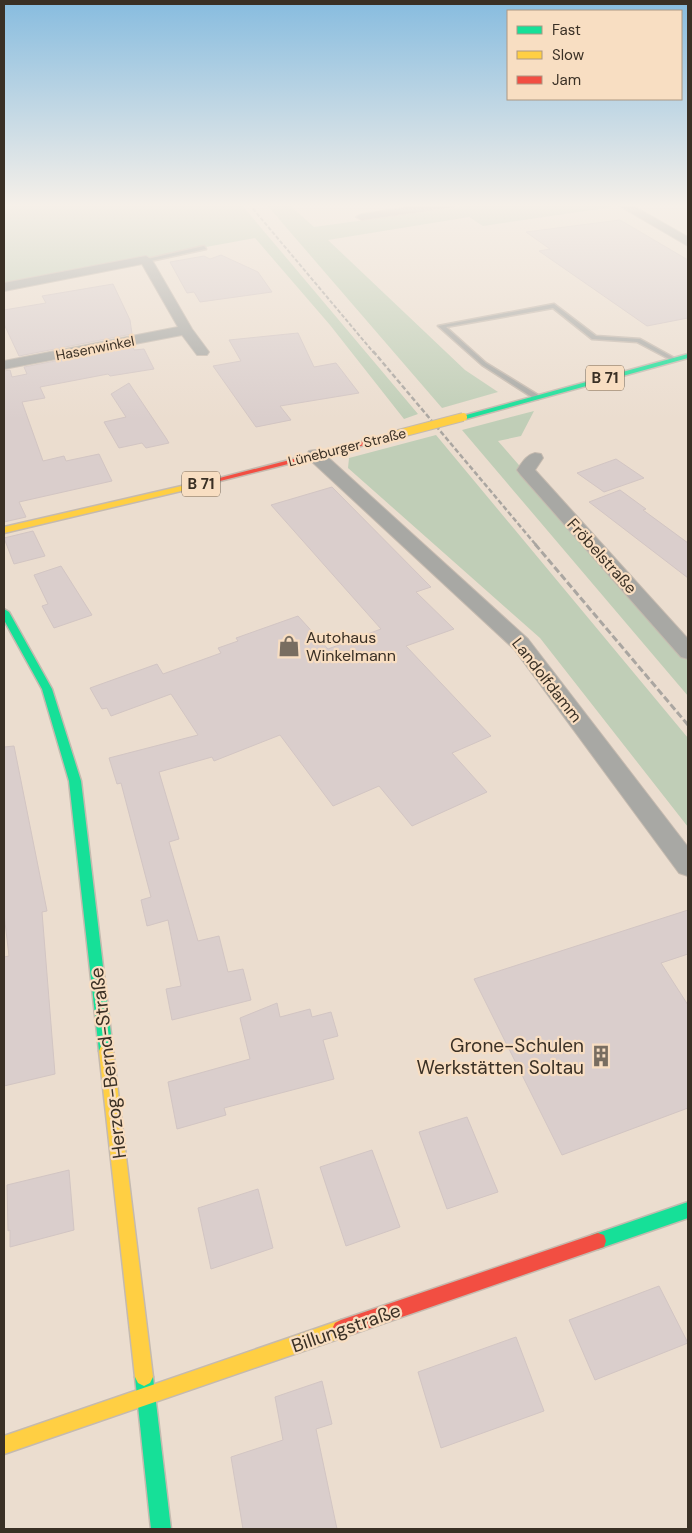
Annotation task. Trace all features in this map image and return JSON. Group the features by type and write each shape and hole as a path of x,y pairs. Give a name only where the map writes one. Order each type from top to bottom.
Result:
{"street":[{"path":"4,287 64,276"},
{"path":"155,276 186,330 202,352"},
{"name":"Hasenwinkel","path":"4,365 186,330"},
{"name":"Lüneburger Straße","path":"4,530 398,434 688,356"},
{"name":"Landolfdamm","path":"315,455 521,644 688,866"},
{"name":"Fröbelstraße","path":"535,458 526,470 688,652"},
{"name":"Herzog-Bernd-Straße","path":"4,612 47,689 75,781 161,1529"},
{"name":"Billungstraße","path":"4,1445 688,1210"}],"lane":[{"path":"536,397 484,364 441,326 554,306 594,338 638,340 675,360"}],"green space":[{"path":"4,276 50,276 4,284"},
{"path":"287,276 301,276 418,414 404,419 330,325"},
{"path":"328,276 365,276 465,370 498,392 442,408"},
{"path":"534,411 521,436 498,441 688,659 688,696 462,430"},
{"path":"436,435 688,738 688,827 540,638 348,468 349,458"}],"building":[{"path":"177,276 260,276 272,292 200,302 194,292 187,293"},
{"path":"574,276 688,276 688,318 647,326"},
{"path":"113,284 130,320 132,334 19,356 4,324 4,310 46,303 42,296"},
{"path":"298,333 314,367 336,363 359,393 280,406 291,420 256,427 213,366 241,361 229,340"},
{"path":"133,346 134,350 144,349 154,369 110,376 108,374 40,387 45,398 22,402 43,461 64,456 66,461 99,454 112,481 19,502 26,517 4,522 4,371 10,370 12,377 27,374 24,367"},
{"path":"129,383 169,443 146,448 142,443 119,448 104,422 126,417 111,394"},
{"path":"616,459 644,478 604,492 577,473"},
{"path":"332,487 431,587 416,592 454,629 406,646 491,736 452,753 487,792 412,826 379,786 333,806 280,735 214,761 212,757 159,772 179,839 169,842 198,941 219,936 228,972 243,969 251,1000 172,1020 166,989 181,986 168,920 147,926 141,900 151,897 121,783 117,784 109,758 198,735 171,694 111,716 107,708 102,709 90,688 157,664 163,674 221,653 218,648 238,641 236,638 298,616 328,649 381,629 271,505"},
{"path":"620,490 646,509 643,510 688,543 688,578 589,502"},
{"path":"33,531 45,556 14,564 4,538"},
{"path":"61,566 92,615 54,628 42,606 48,604 34,575"},
{"path":"14,746 47,911 42,912 55,1074 4,1086 4,957 9,956 4,914 4,747"},
{"name":"Grone-Schulen Werkstätten Soltau","path":"688,910 688,954 661,963 688,1005 688,1108 562,1155 474,979"},
{"path":"277,1003 280,1017 310,1009 312,1017 331,1012 338,1036 323,1040 334,1079 224,1108 226,1115 177,1129 168,1082 250,1059 240,1018"},
{"path":"467,1117 498,1192 447,1209 419,1132"},
{"path":"372,1150 400,1227 346,1246 320,1167"},
{"path":"69,1170 74,1230 10,1247 7,1185"},
{"path":"258,1189 273,1248 211,1269 198,1208"},
{"path":"659,1286 688,1343 595,1380 569,1320"},
{"path":"516,1337 544,1411 441,1448 418,1372"},
{"path":"322,1381 332,1424 316,1429 337,1529 243,1529 231,1457 283,1440 275,1397"}],"railway":[{"path":"309,276 374,353"},
{"path":"373,351 536,545"},
{"path":"535,544 688,725"}],"traffic: fast":[{"path":"463,417 688,356"},
{"path":"4,612 47,689 75,781 106,1051"},
{"path":"598,1241 688,1210"},
{"path":"144,1377 161,1529"}],"traffic: slow":[{"path":"398,434 463,417"},
{"path":"4,530 212,481"},
{"path":"106,1051 144,1377"},
{"path":"4,1445 341,1329"}],"traffic: jam":[{"path":"212,481 398,434"},
{"path":"341,1329 598,1241"}],"place":[{"name":"Autohaus Winkelmann","path":"289,646"},
{"name":"Grone-Schulen Werkstätten Soltau","path":"601,1056"}]}
